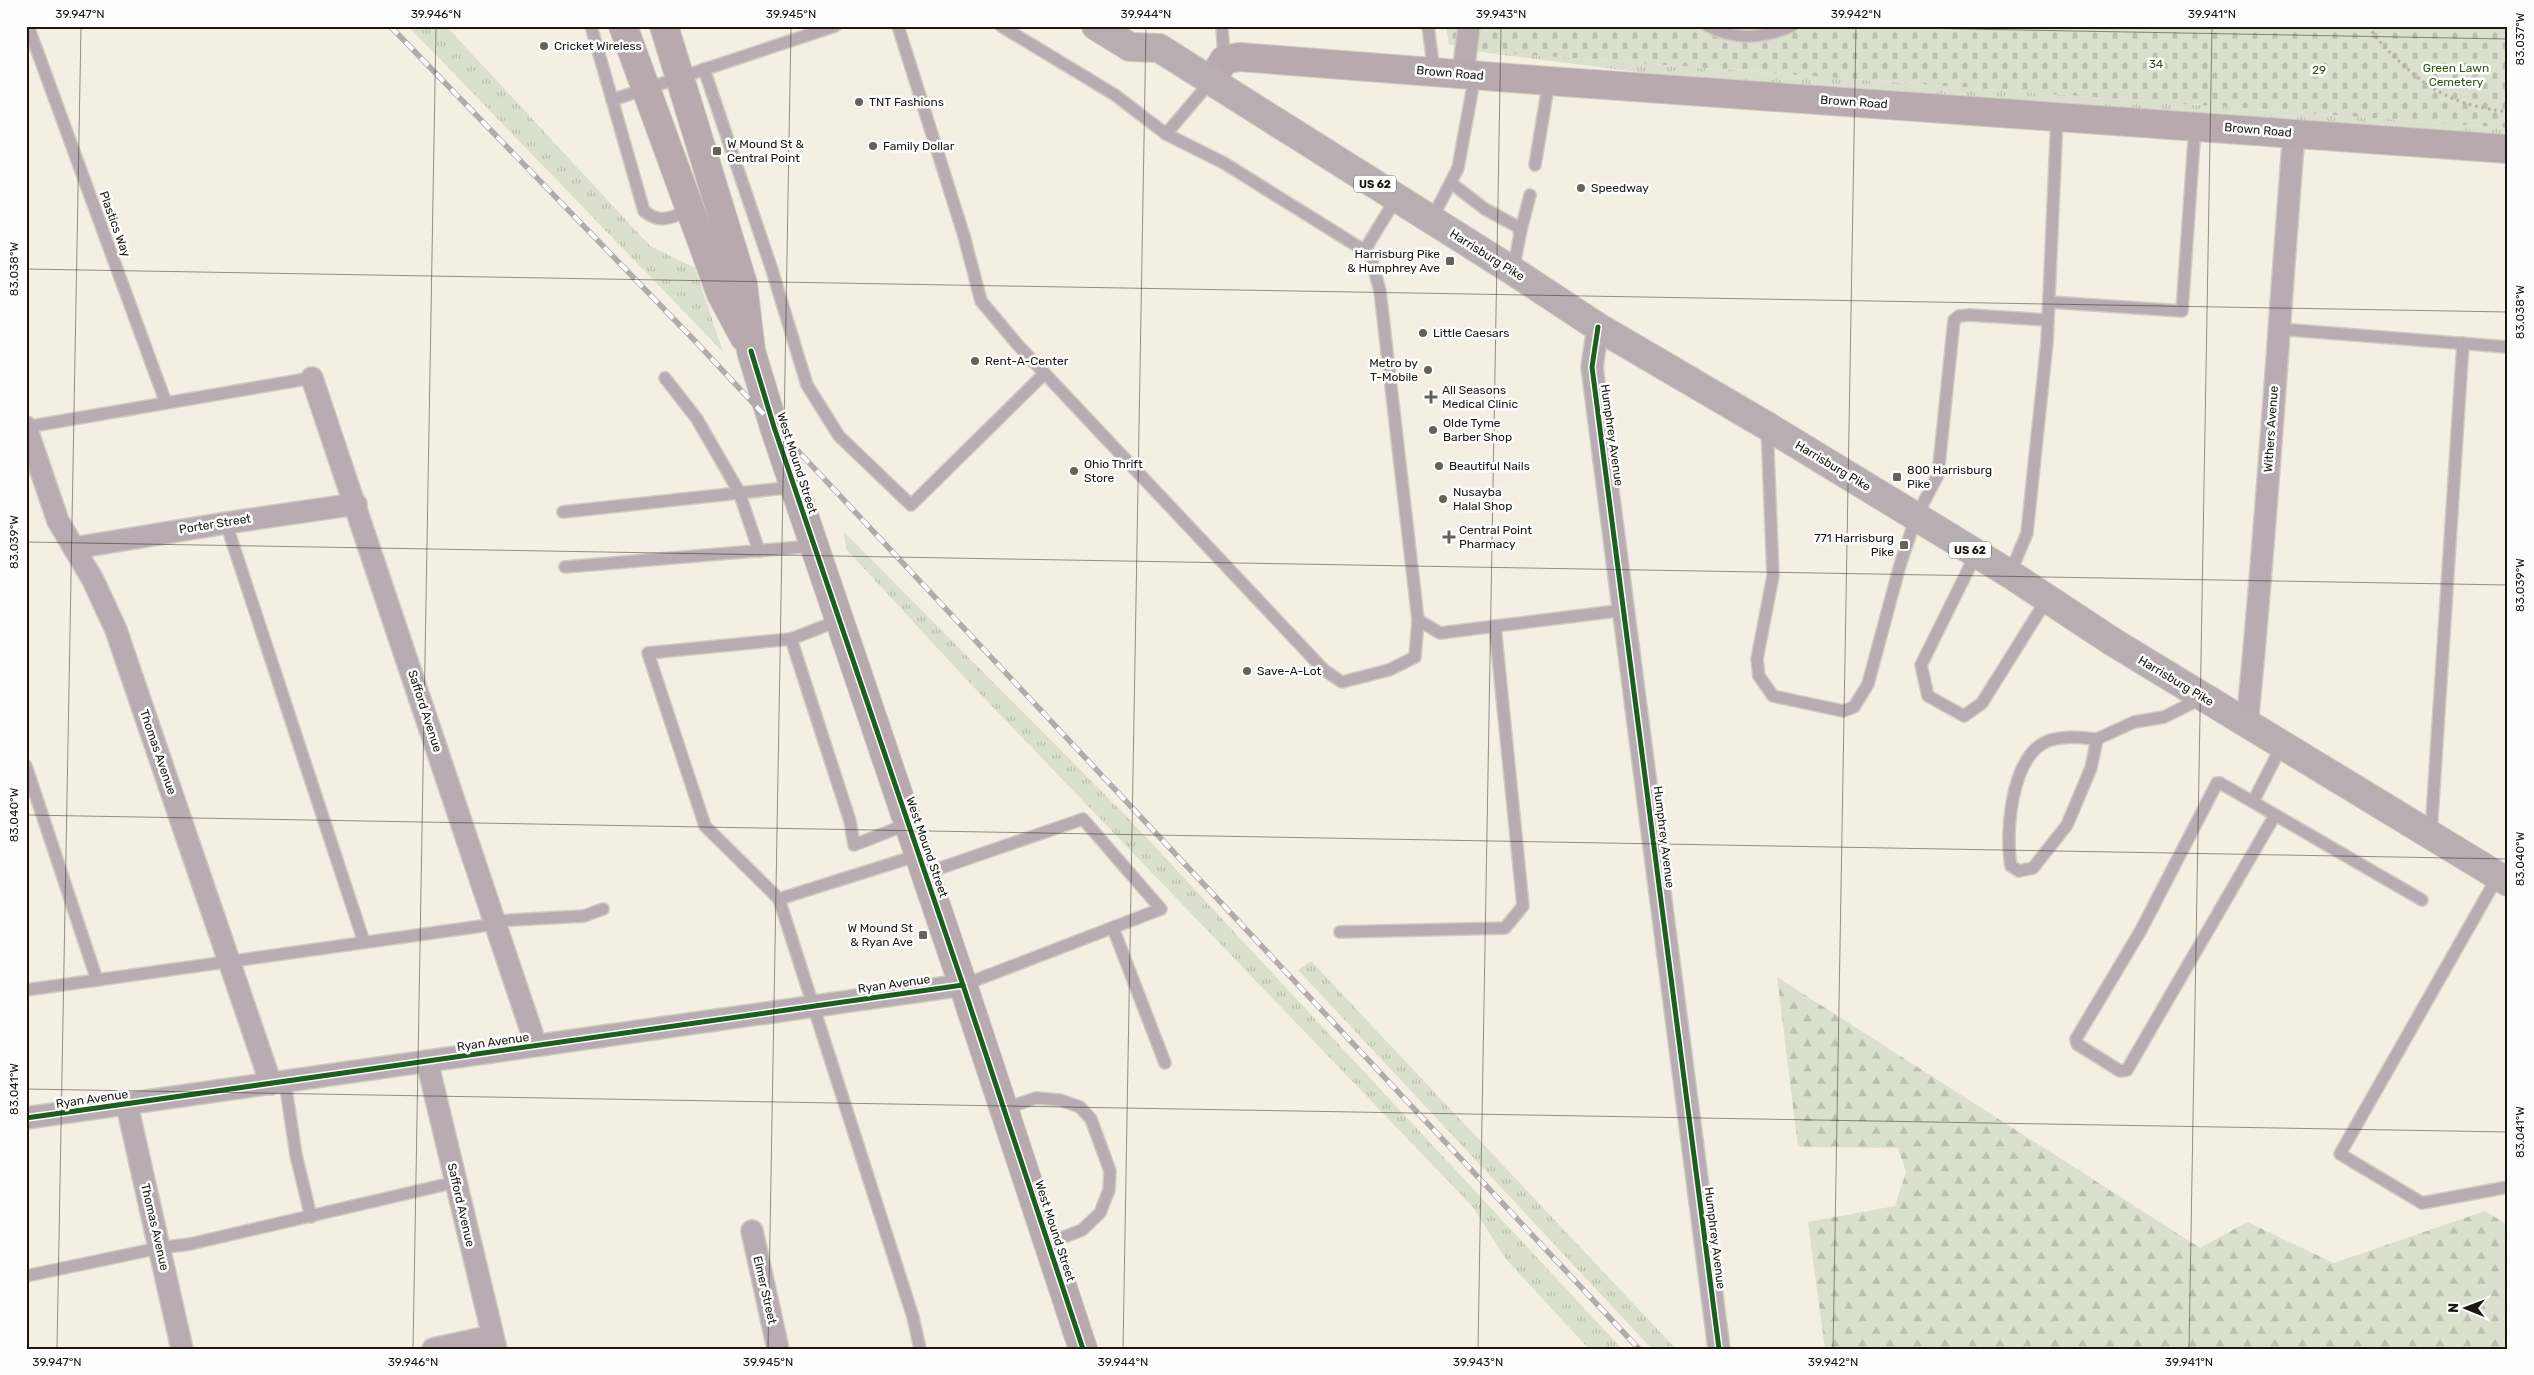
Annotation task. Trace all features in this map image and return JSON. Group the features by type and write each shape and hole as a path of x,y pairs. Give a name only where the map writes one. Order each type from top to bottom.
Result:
{"main road":[{"name":"West Mound Street","path":"623,26 721,294 752,351"},
{"name":"West Mound Street","path":"664,26 693,73 743,284 752,351 794,487 963,985 1083,1349"},
{"name":"Harrisburg Pike","path":"1096,26 1130,47 1153,37 1218,70 1397,197 1513,270 1598,327 1767,426 2010,574 2203,698 2430,837 2503,879"},
{"name":"Brown Road","path":"1218,70 1239,57 1549,81 2195,125 2508,149"}],"street":[{"path":"1469,26 1469,74"},
{"name":"Withers Avenue","path":"2247,724 2259,605 2294,133"},
{"name":"Humphrey Avenue","path":"1598,327 1592,366 1719,1349"},
{"name":"Safford Avenue","path":"312,378 356,504 536,1046"},
{"name":"Thomas Avenue","path":"26,427 58,521 93,580 116,630 229,961 278,1083"},
{"name":"Porter Street","path":"74,548 226,522 356,504"},
{"name":"Ryan Avenue","path":"26,1118 963,985"},
{"name":"Safford Avenue","path":"427,1061 494,1342"},
{"name":"Thomas Avenue","path":"127,1105 182,1349"},
{"name":"Elmer Street","path":"752,1231 778,1349"},
{"path":"433,1349 494,1342"}],"lane":[{"name":"Plastics Way","path":"28,26 166,403"},
{"path":"591,26 644,211 653,218 664,219 690,210"},
{"path":"612,100 835,26"},
{"path":"898,26 964,236 981,301 1044,374 1324,670 1342,682 1389,670 1415,657 1418,620 1380,291 1373,260 1364,251 1224,163 1166,134 1115,95 1001,26"},
{"path":"1166,134 1218,70 1222,26"},
{"path":"1428,26 1434,72"},
{"path":"1708,26 1734,36 1768,35 1792,26"},
{"path":"26,57 38,55"},
{"path":"693,73 772,270 807,385 839,436 911,505 1044,374"},
{"path":"1432,219 1458,168 1469,74"},
{"path":"1535,165 1549,81"},
{"path":"2010,574 2027,533 2048,320 2057,116"},
{"path":"2049,302 2182,312 2195,125"},
{"path":"1450,183 1485,208 1518,227 1520,234"},
{"path":"1513,270 1530,195"},
{"path":"1364,251 1397,197"},
{"path":"1767,426 1773,576 1757,659 1759,676 1773,696 1843,711 1854,707 1868,684 1891,595 1916,517 1938,475 1954,320 1959,316 1969,315 2048,320"},
{"path":"2278,329 2508,347"},
{"path":"2430,837 2462,343"},
{"path":"26,427 312,378"},
{"path":"665,378 697,419 739,492 759,551"},
{"path":"562,512 794,487"},
{"path":"226,522 364,942"},
{"path":"565,567 814,546"},
{"path":"1976,554 1921,664 1928,696 1964,716 1982,703 2047,599"},
{"path":"1418,620 1440,633 1625,610"},
{"path":"840,620 791,639 648,653 705,826 779,898 913,1317 920,1349"},
{"path":"1340,932 1505,928 1523,906 1495,626"},
{"path":"791,639 850,821 854,845 908,824"},
{"path":"2097,739 2091,768 2067,825 2033,868 2019,871 2011,866 2009,855 2011,801 2028,757 2046,741 2061,738 2097,739 2134,722 2164,717 2203,698"},
{"path":"2254,802 2282,745"},
{"path":"26,766 97,980"},
{"path":"2275,815 2127,1070 2120,1071 2077,1044 2076,1039 2141,930 2217,783 2254,802 2422,900"},
{"path":"779,898 922,864 1083,819 1161,909 963,985"},
{"path":"2503,879 2340,1154 2422,1203 2508,1187"},
{"path":"26,990 495,923 584,916 603,909"},
{"path":"1113,928 1165,1063"},
{"path":"278,1083 311,1217"},
{"path":"1004,1109 1036,1098 1060,1100 1080,1107 1091,1119 1110,1171 1109,1190 1100,1213 1082,1230 1048,1243"},
{"path":"26,1276 159,1248 190,1244 456,1182"}],"path":[{"path":"2368,26 2376,39 2417,78 2446,97 2480,108 2508,112"}],"green space":[{"path":"408,26 446,26 650,246 695,268 723,352"},
{"name":"Green Lawn Cemetery","path":"1446,26 2508,26 2508,128 1465,50 1449,44"},
{"path":"1465,50 2508,128 2508,136 1646,73"},
{"path":"844,532 1131,821 1622,1349 1589,1349 1506,1259 1472,1206 966,679 846,549"},
{"path":"1311,961 1676,1349 1652,1349 1298,970"},
{"path":"1777,977 2200,1248 2247,1222 2334,1263 2485,1211 2508,1225 2508,1349 1825,1349 1808,1222 1895,1206 1906,1172 1898,1148 1798,1147"}],"railway":[{"path":"390,26 695,341 1639,1349"}],"cycle path":[{"path":"1598,327 1592,367 1719,1349"},
{"path":"751,351 774,427 963,985 1083,1349"},
{"path":"26,1118 963,985"}],"place":[{"name":"Cricket Wireless","path":"544,46"},
{"name":"TNT Fashions","path":"859,102"},
{"name":"Family Dollar","path":"873,146"},
{"name":"W Mound St & Central Point","path":"717,151"},
{"name":"Speedway","path":"1581,188"},
{"name":"Harrisburg Pike & Humphrey Ave","path":"1450,261"},
{"name":"Little Caesars","path":"1423,333"},
{"name":"Rent-A-Center","path":"975,361"},
{"name":"Metro by T-Mobile","path":"1428,370"},
{"name":"All Seasons Medical Clinic","path":"1431,397"},
{"name":"Olde Tyme Barber Shop","path":"1433,430"},
{"name":"Beautiful Nails","path":"1439,466"},
{"name":"Ohio Thrift Store","path":"1074,471"},
{"name":"800 Harrisburg Pike","path":"1897,477"},
{"name":"Nusayba Halal Shop","path":"1443,499"},
{"name":"Central Point Pharmacy","path":"1449,537"},
{"name":"771 Harrisburg Pike","path":"1904,545"},
{"name":"Save-A-Lot","path":"1247,671"},
{"name":"W Mound St & Ryan Ave","path":"923,935"}],"park label":[{"name":"34","path":"2156,64"},
{"name":"29","path":"2319,70"}]}
